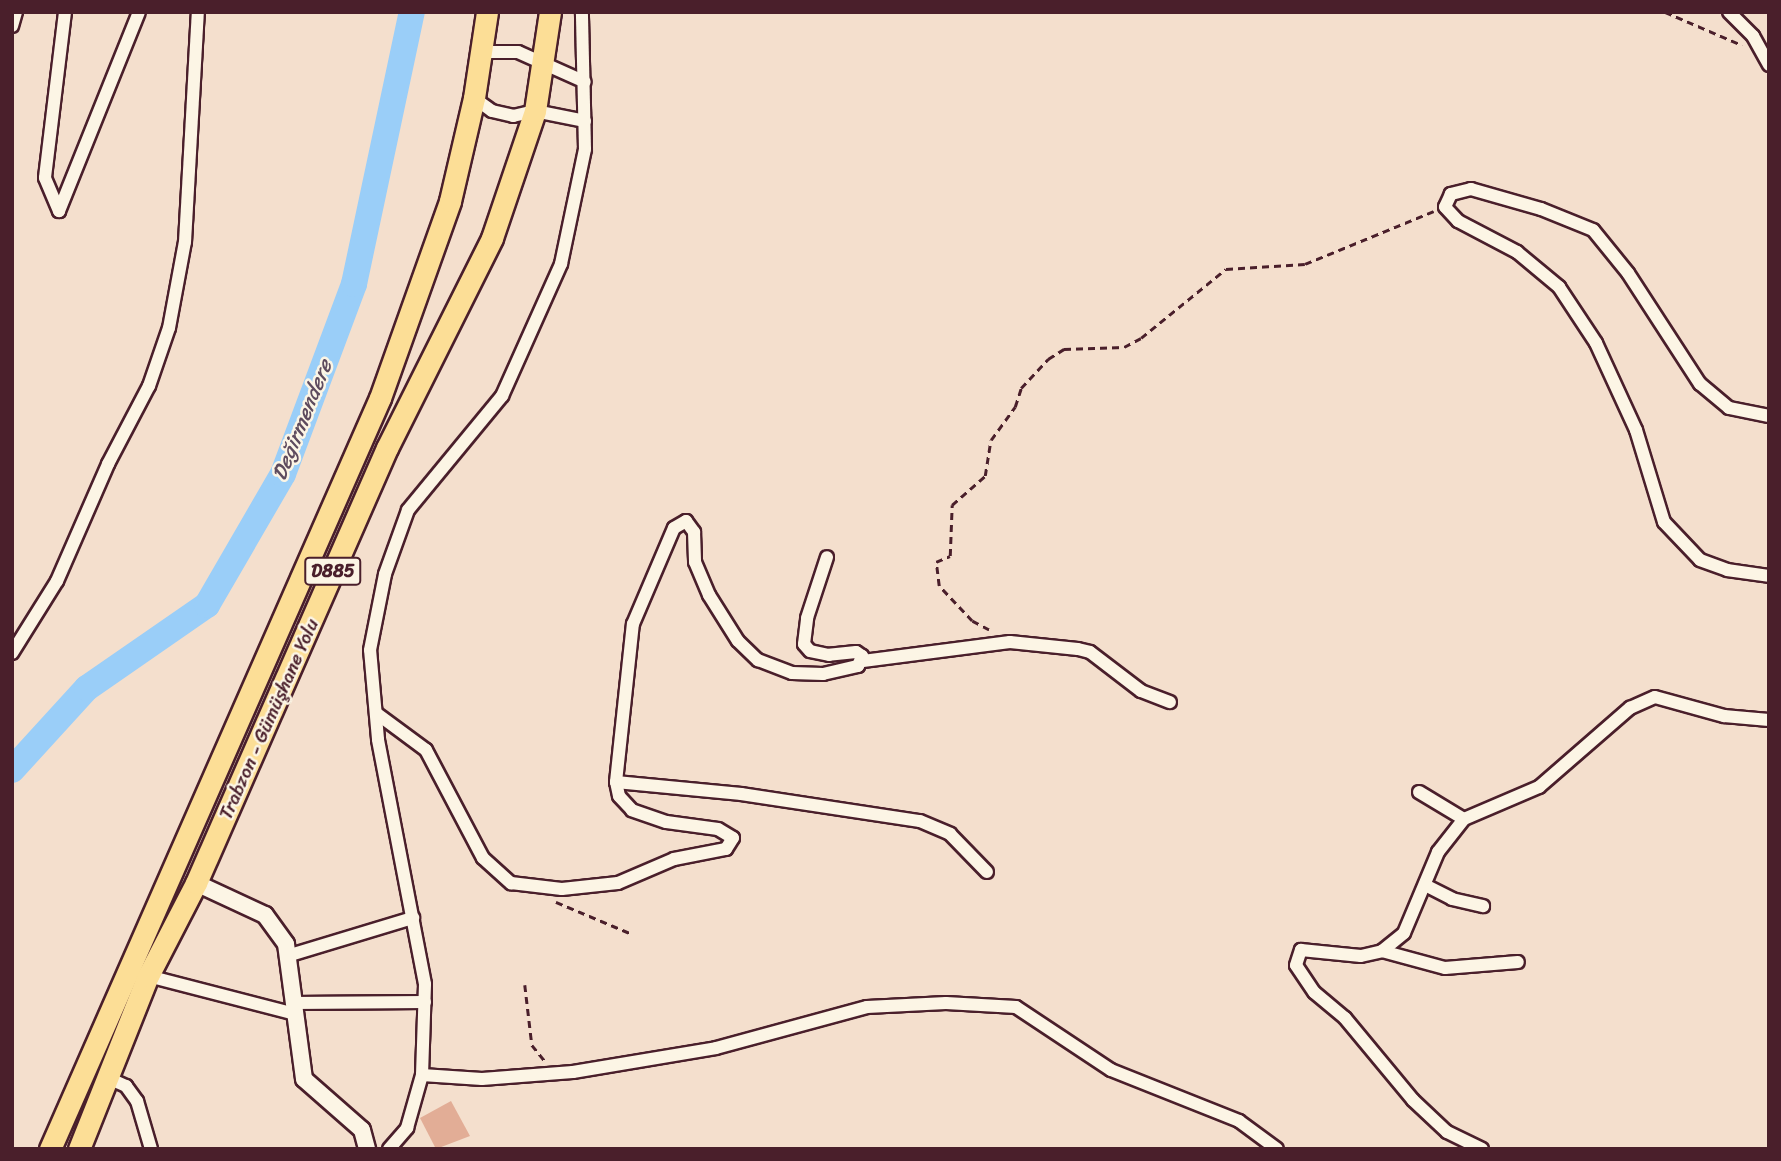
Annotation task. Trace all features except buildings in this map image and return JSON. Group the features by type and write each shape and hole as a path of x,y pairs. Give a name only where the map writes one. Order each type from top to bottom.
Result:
{"highway":[{"name":"Trabzon - Gümüşhane Yolu","path":"50,1149 89,1054 380,398 450,201 474,98 487,12"},
{"name":"Trabzon - Gümüşhane Yolu","path":"79,1149 148,976 196,883 387,448 478,270 535,111 545,65 550,12"}],"street":[{"path":"12,26 16,12"},
{"path":"65,12 45,178 59,211 139,12"},
{"path":"12,653 57,581 108,464 149,386 169,328 185,242 198,12"},
{"path":"389,1149 407,1128 422,1075 425,1002 413,918 376,713 370,650 385,574 408,510 502,396 561,264 585,149 582,12"},
{"path":"1729,12 1766,60"},
{"path":"481,52 518,52 585,82"},
{"path":"474,98 492,111 513,116 535,111 585,121"},
{"path":"1769,416 1728,408 1700,384 1628,273 1593,230 1541,209 1471,189 1451,194 1445,207 1458,221 1517,252 1559,287 1595,343 1636,430 1664,522 1700,560 1727,570 1769,576"},
{"path":"376,713 426,750 483,858 511,883 562,889 618,883 674,859 726,849 733,838 718,829 666,822 632,810 619,796 616,782 632,624 674,528 686,521 694,533 695,562 709,595 738,641 758,660 803,674 824,674 863,662 1010,642 1090,652 1133,685 1170,702"},
{"path":"827,558 807,618 804,644 810,651 829,655 856,652 863,662"},
{"path":"1482,1149 1447,1132 1413,1100 1345,1018 1314,992 1296,965 1301,950 1362,956 1382,951 1404,933 1427,886 1438,852 1464,819 1539,787 1630,709 1655,697 1724,716 1769,720"},
{"path":"616,782 741,793 920,821 950,834 987,872"},
{"path":"1419,792 1464,819"},
{"path":"196,883 265,915 286,944 304,1079 362,1130 367,1149"},
{"path":"1427,886 1452,900 1483,906"},
{"path":"287,956 413,918"},
{"path":"1382,951 1445,968 1518,962"},
{"path":"148,976 294,1008 425,1002"},
{"path":"422,1075 482,1079 573,1072 716,1048 867,1007 946,1003 1016,1007 1111,1070 1239,1121 1277,1149"},
{"path":"108,1077 126,1086 137,1101 151,1149"}],"path":[{"path":"1665,12 1766,60"},
{"path":"1010,642 972,621 939,586 936,562 950,556 952,505 985,476 991,440 1015,407 1021,388 1048,359 1064,349 1124,347 1173,316 1226,269 1305,264 1361,242 1377,231 1445,207"},
{"path":"538,886 562,906 632,934"},
{"path":"525,985 537,1054 573,1072"}],"waterway":[{"name":"Değirmendere","path":"12,770 87,688 207,605 283,474 354,284 412,12"}]}
